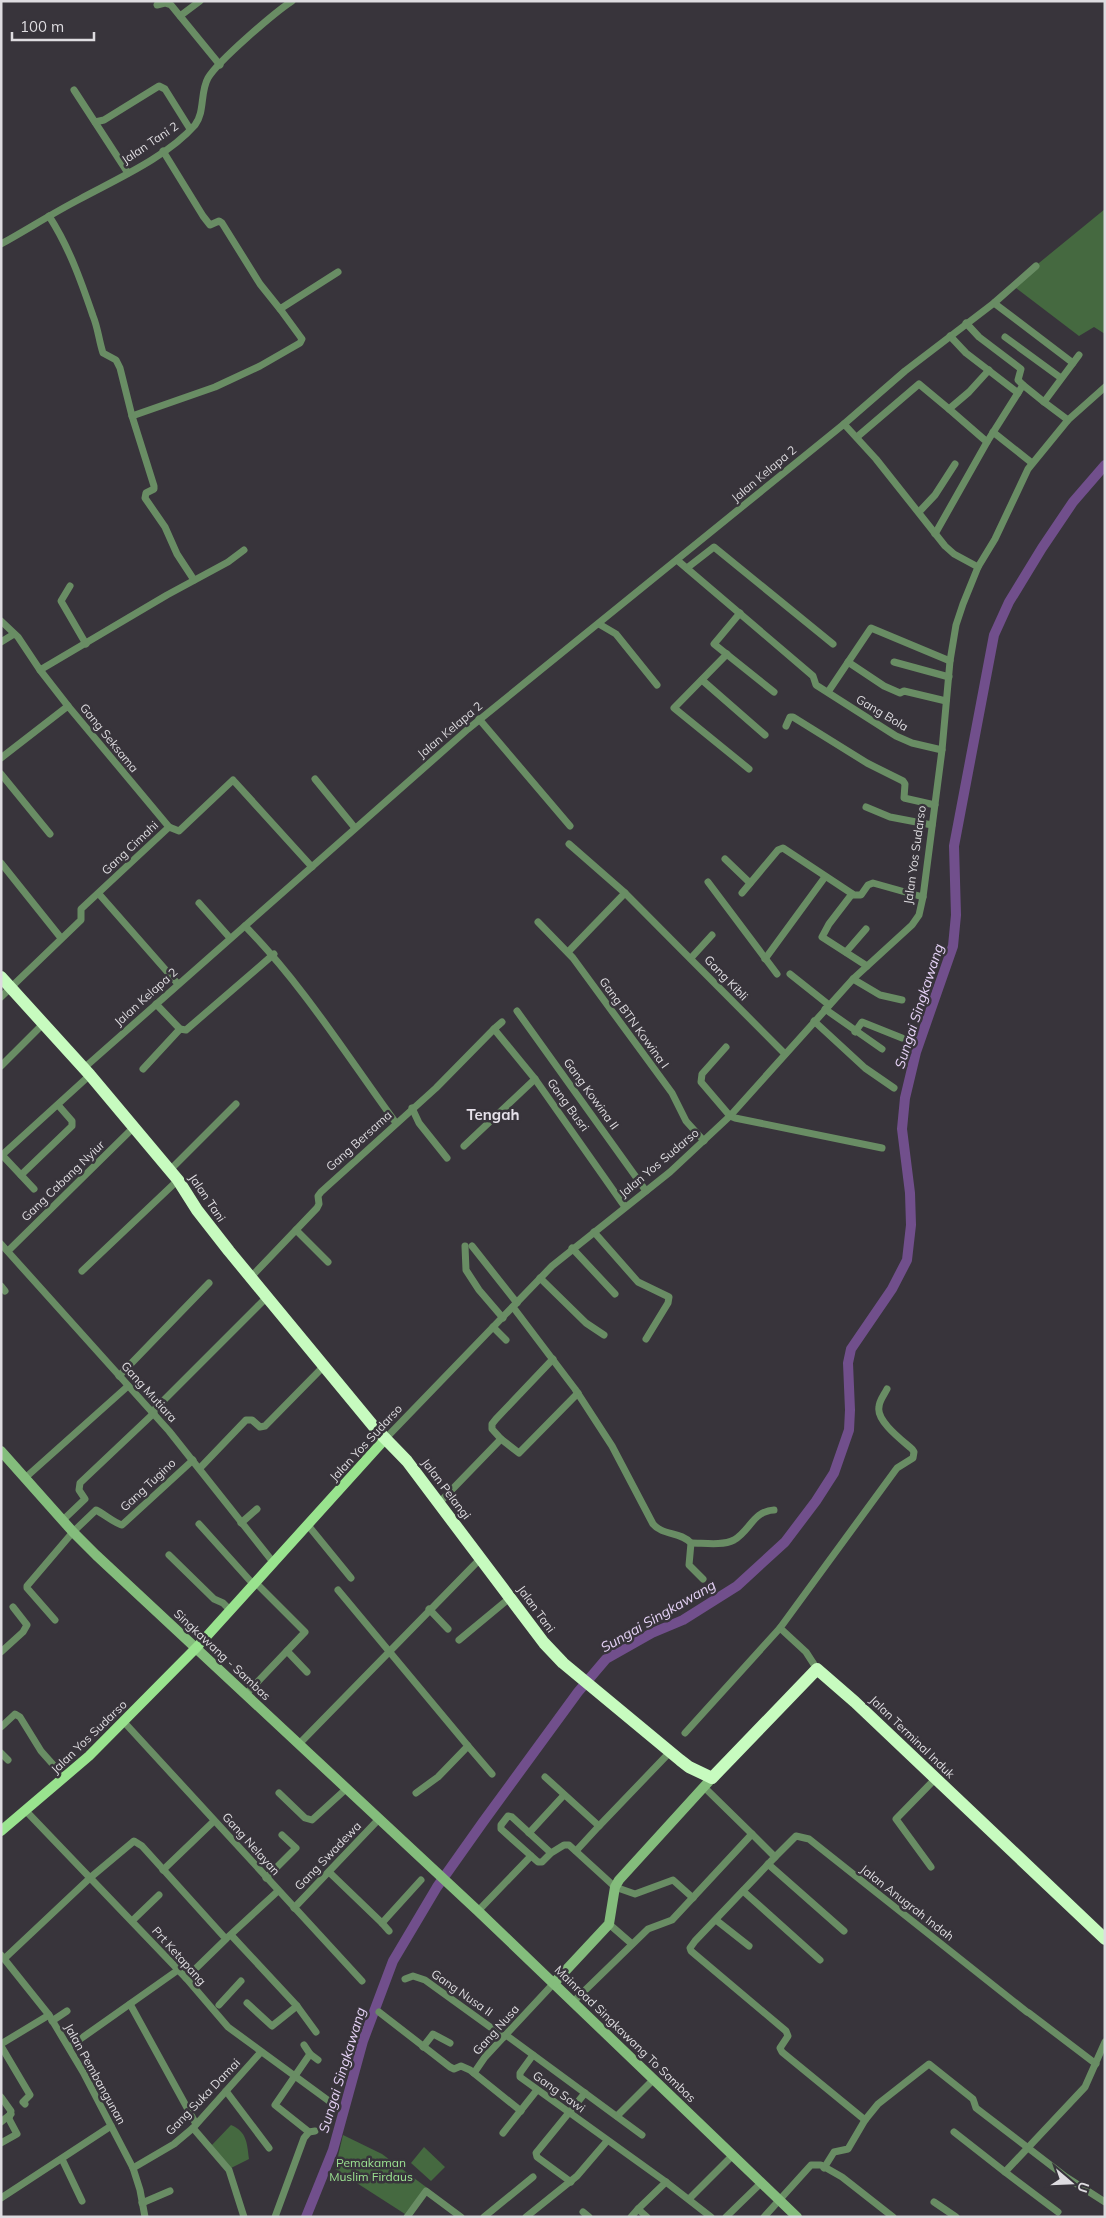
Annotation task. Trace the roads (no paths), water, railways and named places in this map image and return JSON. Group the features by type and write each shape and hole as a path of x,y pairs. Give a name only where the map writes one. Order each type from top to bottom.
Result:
{"highway":[{"name":"Jalan Tani","path":"1,977 44,1023 134,1127 174,1175 209,1226 375,1428 386,1438"},
{"name":"Jalan Pelangi","path":"386,1438 407,1460 481,1558"},
{"name":"Jalan Tani","path":"481,1558 553,1654 708,1782"},
{"name":"Jalan Terminal Induk","path":"817,1669 936,1778 1105,1939"},
{"path":"708,1782 817,1669"}],"main road":[{"name":"Jalan Yos Sudarso","path":"1,1832 65,1778 124,1722 197,1647 386,1438"}],"street":[{"path":"180,16 200,1"},
{"name":"Jalan Tani 2","path":"1,244 128,173 163,151 190,129 196,123 201,113 207,82 220,65 248,38 292,1"},
{"path":"157,5 165,3 171,5 220,65"},
{"path":"95,122 104,120 159,86 165,89 190,129"},
{"path":"74,90 128,173"},
{"path":"132,416 215,387 260,366 300,343 302,339 255,276 222,223 219,221 210,225 203,216 163,151"},
{"path":"49,216 64,242 74,265 94,316 104,353 118,363 154,486 154,489 145,494 145,498 163,524 177,554 194,580"},
{"name":"Jalan Kelapa 2","path":"2,1155 58,1104 87,1072 156,1004 480,720 599,624 682,565 810,451 850,430 905,371 953,340 998,306 1036,266"},
{"path":"280,309 338,272"},
{"path":"998,306 1073,363"},
{"path":"970,326 979,337 1021,369 1018,380 1023,386 1068,420"},
{"path":"1005,337 1061,378"},
{"path":"953,340 1018,393"},
{"path":"1044,402 1080,356"},
{"path":"949,409 969,392 989,370"},
{"path":"978,567 951,552 850,430 918,384 987,442"},
{"path":"935,534 987,442 1023,386"},
{"name":"Jalan Yos Sudarso","path":"386,1438 540,1278 572,1248 625,1208 704,1142 730,1116 853,979 916,920 923,897 942,750 950,661 956,625 963,604 978,567 995,539 1032,463 1068,420 1105,387"},
{"path":"993,432 1032,463"},
{"path":"919,512 935,495 955,464"},
{"path":"774,692 714,644 740,614 682,565 714,547 833,644"},
{"path":"40,670 228,562 244,550"},
{"path":"70,586 61,601 86,644"},
{"name":"Gang Bola","path":"740,614 813,676 816,685 896,736 912,743 942,750"},
{"path":"1,621 14,634 68,706"},
{"path":"599,624 616,634 657,685"},
{"path":"828,692 869,631 874,628 950,661"},
{"path":"1,642 14,634"},
{"path":"727,654 674,708 749,769"},
{"path":"848,662 884,686 900,693 904,691 946,701"},
{"path":"894,662 949,677"},
{"path":"702,680 765,735"},
{"name":"Gang Seksama","path":"1,758 68,706 169,827"},
{"path":"786,726 790,717 793,718 866,763 904,781 904,798 935,805"},
{"path":"480,720 570,826"},
{"path":"1,774 50,834"},
{"name":"Gang Cimahi","path":"1,997 81,920 81,909 129,862 169,827 179,831 233,780 312,867"},
{"path":"315,780 355,828"},
{"path":"866,807 890,817 932,825"},
{"name":"Gang Kibli","path":"569,844 650,917 785,1054"},
{"path":"742,893 778,850 783,848 852,894 861,895 868,886 874,883 923,897"},
{"path":"725,859 750,883"},
{"path":"1,864 61,938"},
{"path":"765,959 825,877"},
{"path":"708,882 777,974"},
{"path":"568,952 625,893"},
{"path":"98,894 178,984"},
{"path":"852,894 822,936 867,966"},
{"path":"200,903 230,938"},
{"name":"Gang BTN Kowina I","path":"538,922 568,952 672,1094 686,1121 704,1142"},
{"path":"245,926 274,954 396,1123"},
{"path":"846,952 866,929"},
{"path":"691,958 712,934"},
{"path":"156,1004 180,1029 188,1029 274,954"},
{"path":"790,974 855,1032 882,1049"},
{"path":"853,979 880,995 902,1000"},
{"name":"Gang Kowina II","path":"517,1011 646,1191"},
{"path":"494,1030 502,1022"},
{"path":"814,1022 865,1068 894,1088"},
{"path":"855,1032 862,1022 902,1038"},
{"path":"1,1066 44,1023"},
{"path":"143,1069 180,1029"},
{"name":"Gang Bersama","path":"251,1277 317,1208 319,1194 494,1030"},
{"name":"Gang Busri","path":"494,1030 535,1079 625,1208"},
{"path":"726,1048 701,1078 701,1082 730,1116 882,1148"},
{"path":"464,1146 535,1079"},
{"path":"21,1175 72,1126 72,1121 58,1104"},
{"path":"82,1271 174,1175 236,1104"},
{"path":"412,1108 419,1123 447,1158"},
{"name":"Gang Cabang Nyiur","path":"8,1251 134,1127"},
{"path":"2,1155 34,1189"},
{"path":"296,1230 328,1262"},
{"path":"594,1232 638,1282 669,1297 668,1303 646,1339"},
{"name":"Gang Mutiara","path":"1,1244 153,1413 200,1468 273,1562"},
{"path":"503,1318 469,1276 465,1267 468,1246 515,1305 578,1393 612,1446 653,1524 658,1529 682,1535 691,1543 717,1543 734,1540 759,1515 766,1510 774,1510"},
{"path":"572,1248 615,1294"},
{"path":"540,1278 586,1323 604,1335"},
{"path":"119,1376 209,1284"},
{"path":"63,1520 85,1499 79,1490 80,1483 153,1413 268,1297"},
{"path":"493,1328 506,1340"},
{"path":"553,1359 494,1422 492,1429 517,1452 522,1451 578,1393"},
{"path":"200,1468 246,1420 252,1420 260,1427 265,1426 324,1366"},
{"path":"25,1478 128,1386"},
{"path":"685,1733 780,1628 896,1471 911,1460 914,1452 885,1423 879,1412 879,1406 887,1389"},
{"path":"439,1503 501,1439"},
{"name":"Singkawang - Sambas","path":"1,1451 73,1532 300,1743 378,1820 434,1871"},
{"name":"Gang Tugino","path":"73,1532 96,1510 104,1512 117,1524 122,1525 193,1460"},
{"path":"241,1523 257,1509"},
{"path":"199,1524 254,1583 306,1632 246,1694"},
{"path":"308,1524 351,1578"},
{"path":"54,1620 27,1586 73,1532"},
{"path":"691,1543 689,1565 703,1580"},
{"path":"169,1555 214,1599 223,1603 230,1610"},
{"path":"300,1743 429,1609 481,1558"},
{"path":"338,1590 492,1774"},
{"path":"459,1640 511,1597"},
{"path":"1,1652 23,1632 27,1625 13,1607"},
{"path":"429,1609 448,1629"},
{"path":"780,1628 806,1652 817,1669"},
{"path":"287,1652 307,1672"},
{"path":"1,1727 15,1714 20,1717 41,1751 65,1778"},
{"name":"Gang Nelayan","path":"124,1722 278,1892 362,1981"},
{"path":"416,1793 436,1779 468,1746"},
{"path":"576,1851 670,1752"},
{"path":"1,1753 8,1760"},
{"path":"545,1778 599,1826"},
{"path":"931,1867 896,1819 936,1778"},
{"path":"554,1983 609,1924 616,1887 627,1870 708,1782 752,1834 775,1857 690,1949 692,1953 786,2032 788,2036 780,2048 782,2052 865,2120"},
{"path":"279,1792 304,1818 312,1820 346,1789"},
{"path":"529,1833 564,1795"},
{"name":"Prt Ketapang","path":"26,1811 215,2009 228,2027 329,2101"},
{"path":"551,1853 510,1816 500,1827 531,1856 542,1862 551,1853 566,1844 616,1887 635,1894 673,1880 693,1898"},
{"name":"Gang Swadewa","path":"294,1908 378,1820"},
{"path":"163,1870 214,1821"},
{"path":"573,2002 648,1928 672,1920 752,1834"},
{"path":"266,1878 296,1848 282,1835"},
{"name":"Jalan Anugrah Indah","path":"775,1857 796,1836 809,1839 1096,2064"},
{"path":"3,1956 134,1841 142,1846 163,1870 296,2006 316,2032"},
{"path":"478,1911 531,1856"},
{"path":"768,1864 844,1931"},
{"name":"Mainroad Singkawang To Sambas","path":"434,1871 554,1983 797,2217"},
{"path":"329,1872 389,1930"},
{"path":"382,1923 421,1880"},
{"path":"743,1891 820,1960"},
{"path":"186,1978 278,1892"},
{"path":"132,1921 159,1894"},
{"path":"716,1920 749,1946"},
{"path":"609,1924 632,1944"},
{"name":"Jalan Pembangunan","path":"3,1956 50,2018 69,2047 133,2168 145,2217"},
{"path":"69,2047 178,1970"},
{"name":"Gang Nusa II","path":"405,1979 413,1976 425,1980 533,2055 642,2135"},
{"path":"215,2009 241,1981"},
{"name":"Gang Nusa","path":"379,2012 452,2069 461,2066 474,2073 485,2057 554,1983"},
{"path":"247,2003 272,2026 296,2006"},
{"path":"130,2004 195,2126 229,2170 244,2217"},
{"path":"25,2104 24,2102 30,2095 1,2045 50,2018 67,2011"},
{"path":"423,2047 433,2034 450,2043"},
{"path":"1005,2172 1026,2147 1085,2087 1105,2042"},
{"path":"304,2045 310,2054 318,2060"},
{"name":"Gang Suka Damai","path":"133,2168 174,2144 195,2126 261,2052"},
{"path":"275,2217 302,2144 312,2131 275,2105 310,2054"},
{"name":"Gang Sawi","path":"533,2055 519,2076 567,2113 666,2182"},
{"path":"824,2168 834,2152 848,2149 865,2120 878,2104 929,2064 974,2099 976,2108 1066,2177 1105,2202"},
{"path":"474,2073 521,2111"},
{"path":"617,2116 654,2079"},
{"path":"503,2133 537,2090"},
{"path":"226,2091 269,2148"},
{"path":"571,2182 535,2155 585,2093"},
{"path":"1,2097 12,2114"},
{"path":"1,2122 12,2114"},
{"path":"1,2143 17,2134 9,2119 12,2114"},
{"path":"1,2198 111,2126"},
{"path":"954,2132 1058,2212"},
{"path":"526,2217 571,2182 607,2140"},
{"path":"689,2199 733,2155"},
{"path":"62,2159 82,2201"},
{"path":"764,2217 811,2165 821,2165 842,2177 893,2217"},
{"path":"484,2217 533,2177"},
{"path":"631,2217 666,2182 711,2217"},
{"path":"726,2217 760,2183"},
{"path":"142,2203 170,2191"},
{"path":"408,2217 426,2191 461,2217"},
{"path":"934,2202 956,2217"},
{"path":"638,2209 647,2217"}],"waterway":[{"name":"Sungai Singkawang","path":"306,2217 333,2150 363,2041 393,1961 437,1887 483,1822 578,1692 606,1659 652,1633 683,1620 737,1586 785,1542 816,1501 834,1473 849,1430 848,1363 851,1349 892,1289 907,1260 911,1225 910,1193 902,1129 905,1098 916,1052 953,946 956,915 954,846 994,635 1009,602 1042,548 1073,502 1105,465"}],"district":[{"name":"Tengah","path":"493,1115"}],"park label":[{"name":"Pemakaman Muslim Firdaus","path":"371,2170"}]}
